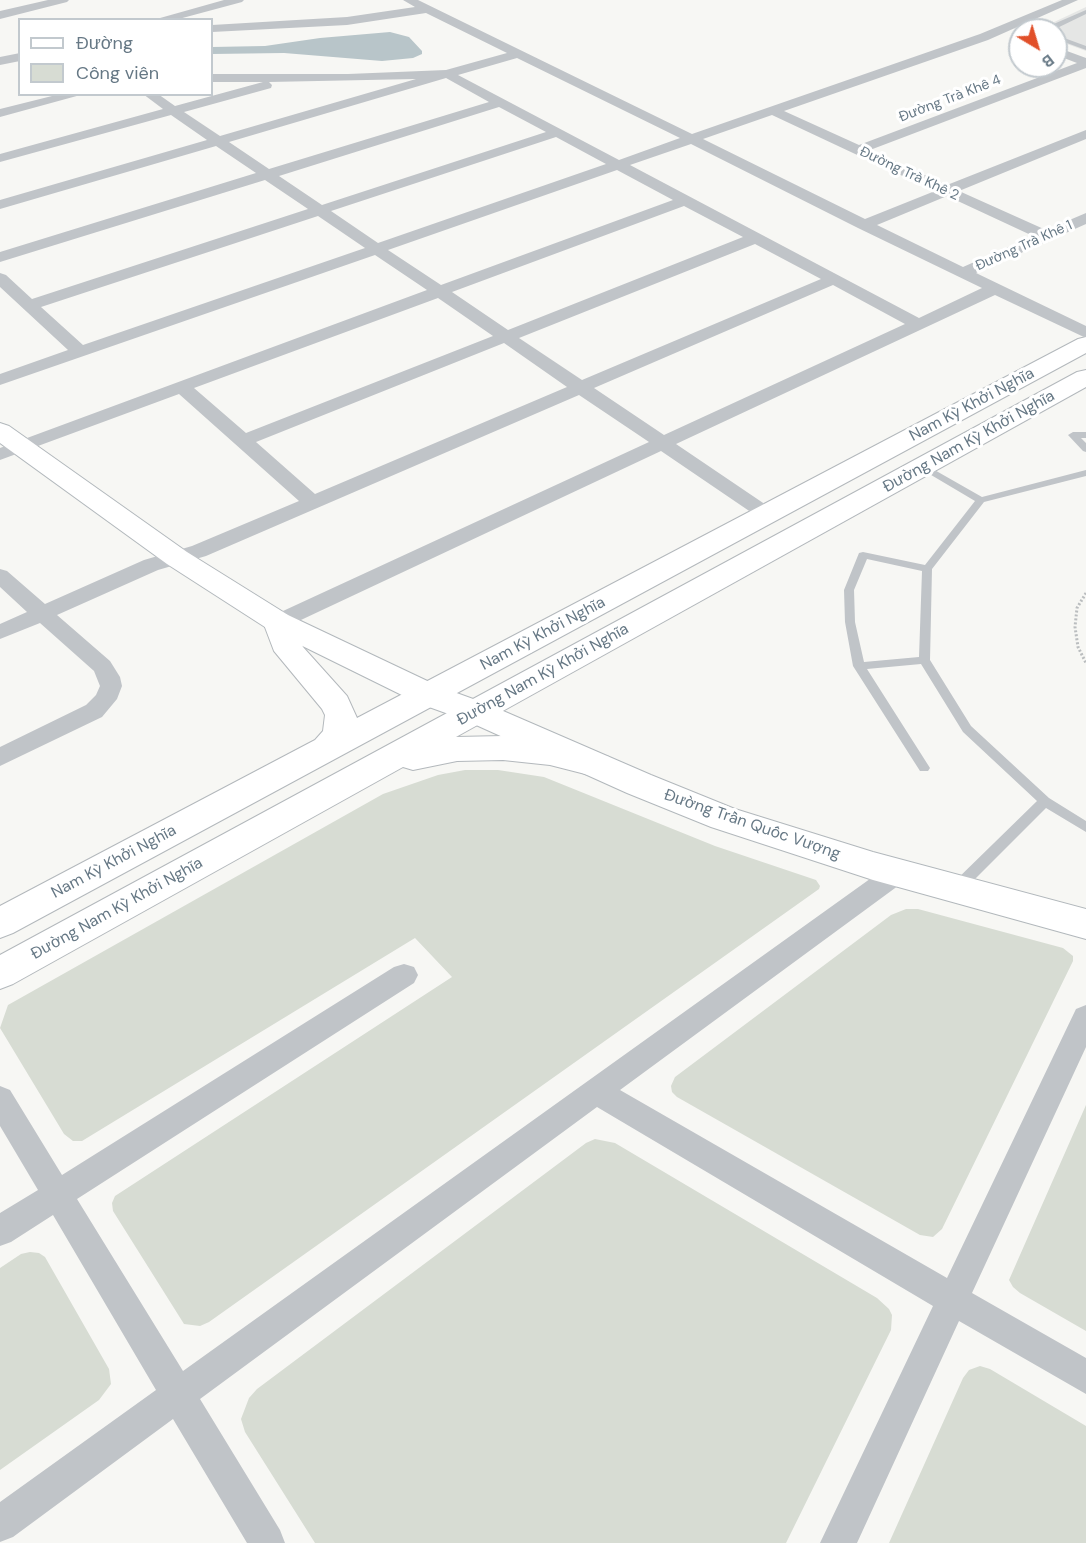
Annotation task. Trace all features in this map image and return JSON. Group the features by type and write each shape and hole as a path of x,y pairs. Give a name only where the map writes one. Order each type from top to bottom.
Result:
{"main road":[{"name":"Nam Kỳ Khởi Nghĩa","path":"0,923 1086,345"},
{"name":"Đường Nam Kỳ Khởi Nghĩa","path":"0,973 1086,377"},
{"name":"Đường Trần Quốc Vượng","path":"6,444 278,622 429,695 476,712 723,818 897,873 1086,924"},
{"path":"278,622 289,651 336,704 341,715 341,726 336,737 325,750"},
{"path":"360,776 432,753 481,748 550,753 597,765"}],"street":[{"path":"4,0 29,18"},
{"path":"0,15 63,0"},
{"path":"190,0 237,27"},
{"path":"166,18 238,0"},
{"path":"409,0 1086,333"},
{"path":"0,380 1001,31 1072,0"},
{"path":"213,29 348,21 427,9"},
{"path":"1001,31 1008,34"},
{"path":"0,205 517,54"},
{"path":"1068,56 1086,63"},
{"path":"0,61 18,57"},
{"name":"Đường Trà Khê 4","path":"858,150 1086,63"},
{"path":"213,78 447,74 918,324"},
{"path":"0,158 294,77"},
{"path":"0,112 69,96"},
{"path":"151,96 768,514"},
{"path":"0,257 499,102"},
{"name":"Đường Trà Khê 2","path":"773,111 1046,236"},
{"path":"30,305 556,133"},
{"path":"863,225 1086,134"},
{"path":"6,444 181,386 684,201"},
{"name":"Đường Trà Khê 1","path":"962,273 1086,218"},
{"path":"243,441 755,238"},
{"path":"0,278 80,352"},
{"path":"0,632 151,565 199,551 832,280"},
{"path":"278,622 994,289"},
{"path":"181,386 312,502"},
{"path":"0,576 102,666 109,676 111,687 106,699 94,711 0,756"},
{"path":"0,1524 897,873"},
{"path":"0,1231 404,975"},
{"path":"838,1543 1086,1017"},
{"path":"596,1091 1086,1377"},
{"path":"0,1099 267,1543"}],"lane":[{"path":"1068,20 1086,12"},
{"path":"1068,41 1086,48"},
{"path":"1086,435 1072,435 1086,449"},
{"path":"924,467 981,500"},
{"path":"1086,473 981,500 927,568 924,660 967,729 1045,801 1086,827"},
{"path":"924,768 859,666 850,622 849,590 863,555 927,568"},
{"path":"859,666 924,660"},
{"path":"955,889 1045,801"}],"path":[{"path":"1086,593 1077,608 1075,627 1078,647 1086,663"}],"shaded area":[{"path":"1086,7 1086,51 1068,44 1068,18 1063,18"},
{"path":"390,32 409,37 422,51 422,54 413,58 382,61 284,53 213,54 213,47 265,46 320,38"}],"green space":[{"path":"465,770 498,770 544,777 715,846 816,880 820,886 819,889 209,1322 200,1326 184,1324 113,1211 112,1203 115,1196 452,977 415,938 82,1141 73,1141 64,1134 0,1028 8,1005 383,794 438,775"},
{"path":"906,909 918,909 1063,948 1073,956 1073,961 942,1229 933,1237 920,1235 677,1097 672,1092 671,1086 675,1077 891,915"},
{"path":"1086,1105 1086,1331 1020,1293 1009,1280"},
{"path":"595,1139 615,1143 877,1298 892,1315 891,1330 786,1543 315,1543 245,1432 241,1419 249,1398 257,1389 586,1143"},
{"path":"39,1253 45,1257 109,1369 111,1384 99,1400 0,1470 0,1268 21,1254"},
{"path":"980,1366 990,1369 1086,1426 1086,1543 889,1543 963,1378 969,1370"}]}
